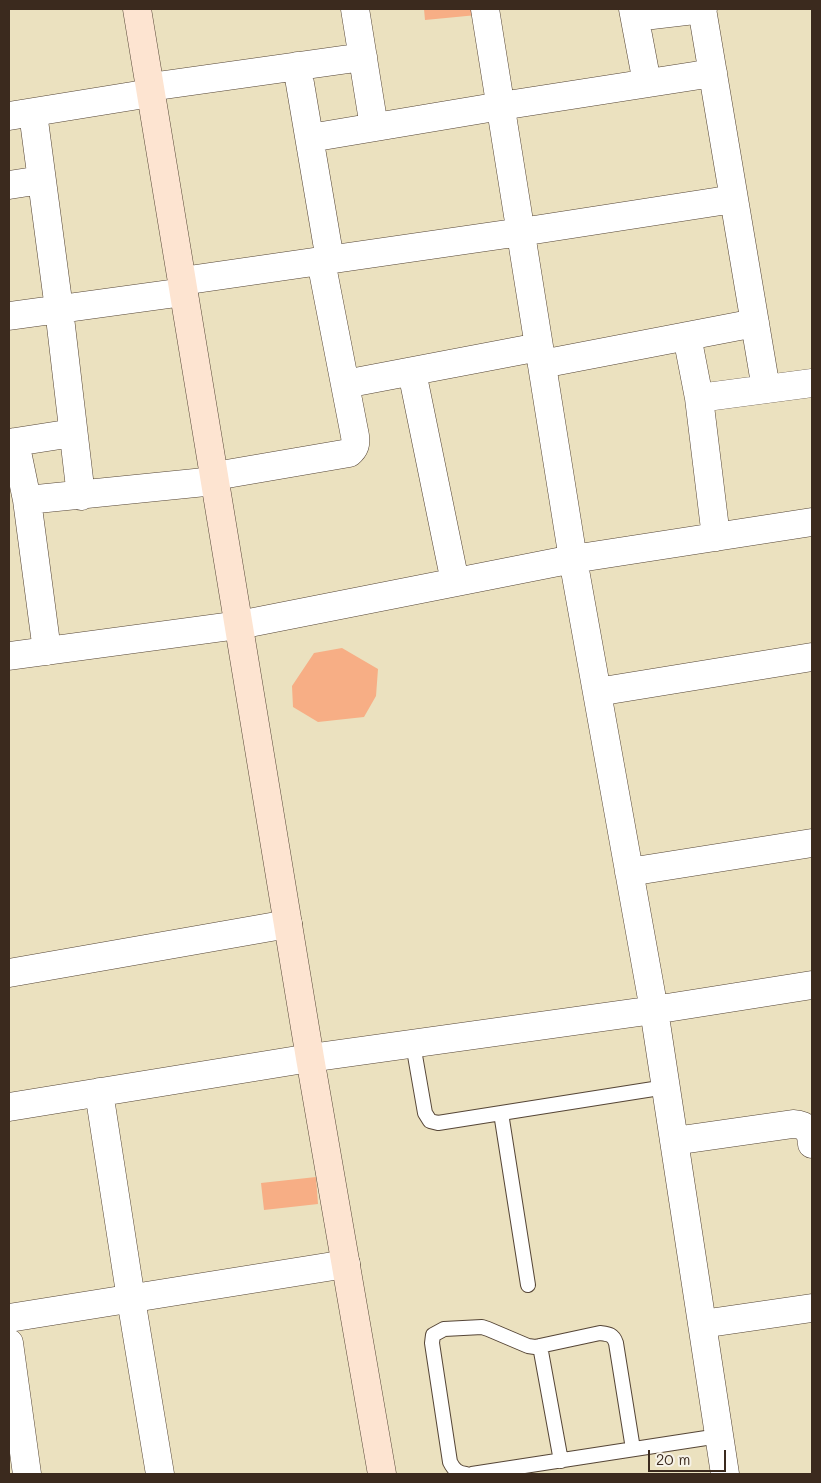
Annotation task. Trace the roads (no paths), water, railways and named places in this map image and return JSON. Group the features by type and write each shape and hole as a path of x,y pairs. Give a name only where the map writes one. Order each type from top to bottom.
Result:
{"street":[{"path":"137,9 310,1058 382,1474"},
{"path":"355,9 374,127"},
{"path":"485,9 573,560 654,1010 725,1474"},
{"path":"647,83 634,13 702,9 766,390"},
{"path":"81,496 59,309 41,180 21,114 150,90 363,57"},
{"path":"27,500 81,496 215,479 349,452 354,449 356,444 326,260 310,138 297,66"},
{"path":"310,138 712,73"},
{"path":"9,185 41,180"},
{"path":"9,316 59,309 326,260 734,199"},
{"path":"345,384 412,372 686,336 754,323"},
{"path":"686,336 698,398 716,537"},
{"path":"412,372 455,582"},
{"path":"698,398 812,383"},
{"path":"47,651 27,500 12,442 73,433"},
{"path":"9,656 239,625 573,560 812,522"},
{"path":"597,692 812,658"},
{"path":"629,872 812,842"},
{"path":"9,973 288,924"},
{"path":"9,1106 310,1058 654,1010 812,985"},
{"path":"99,1092 130,1299 160,1474"},
{"path":"674,1141 793,1124 802,1125 807,1129 811,1136 812,1144"},
{"path":"9,1318 346,1264"},
{"path":"702,1324 812,1308"},
{"path":"9,1343 26,1474"}],"lane":[{"path":"413,1044 425,1113 430,1121 438,1123 666,1086"},
{"path":"501,1113 528,1285"},
{"path":"466,1474 454,1469 450,1462 432,1343 433,1335 444,1329 488,1328 528,1346 540,1346 600,1333 609,1334 614,1338 633,1449"},
{"path":"540,1346 561,1461"},
{"path":"472,1474 719,1436"}]}
